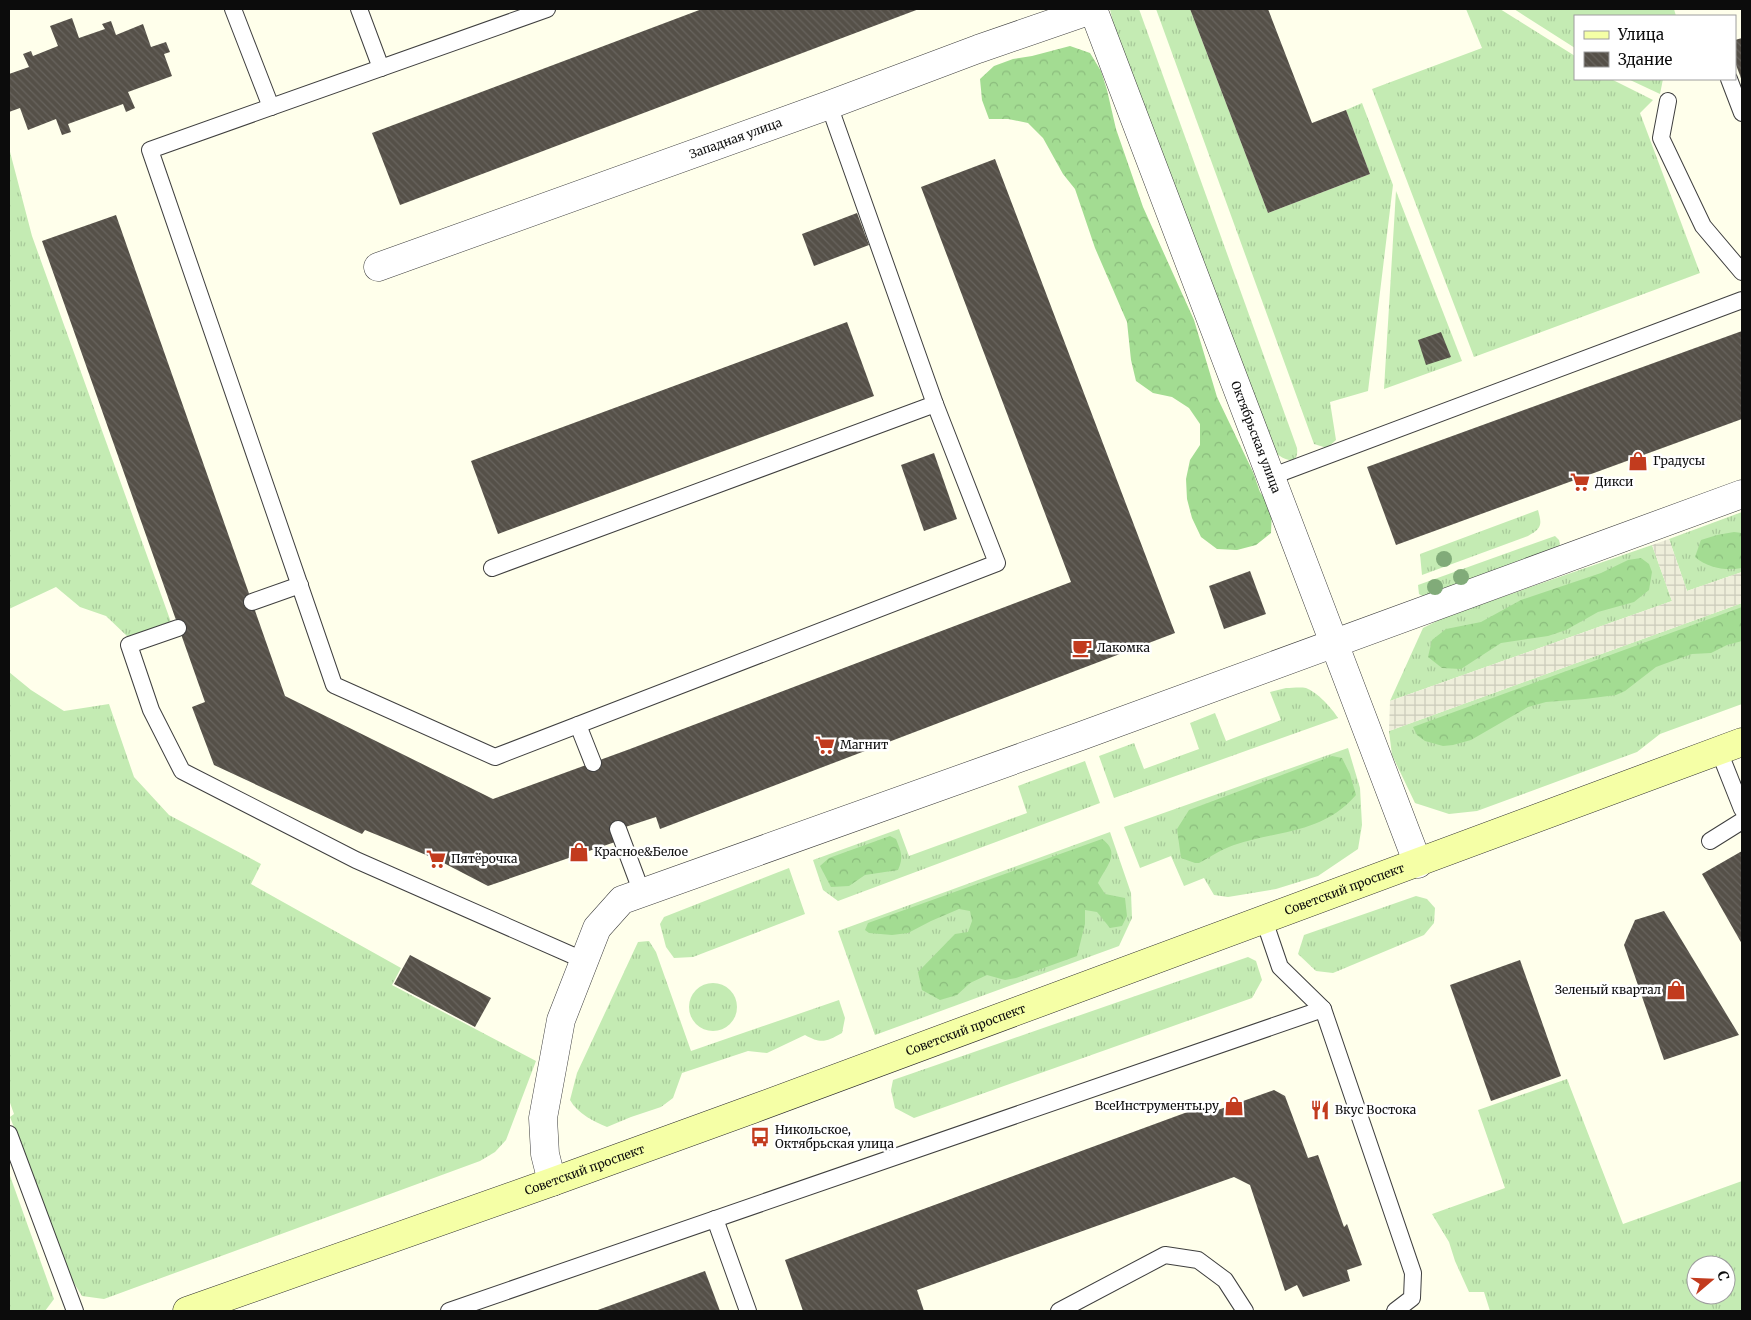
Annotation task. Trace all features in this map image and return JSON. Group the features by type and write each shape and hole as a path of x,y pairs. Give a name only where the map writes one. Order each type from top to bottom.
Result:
{"main road":[{"name":"Советский проспект","path":"187,1311 552,1182 1418,864 1730,747"}],"street":[{"name":"Западная улица","path":"378,267 829,106 978,49 1094,9"},
{"name":"Октябрьская улица","path":"1094,9 1418,864"},
{"path":"552,1182 545,1154 543,1118 561,1020 597,928 622,900 1081,736 1742,494"}],"lane":[{"path":"233,9 271,107"},
{"path":"359,9 381,68"},
{"path":"546,9 150,150 334,684 495,757 997,563 936,404 829,106"},
{"path":"1729,80 1742,113"},
{"path":"1668,101 1661,138 1703,226 1742,272"},
{"path":"1270,477 1742,300"},
{"path":"492,568 936,404"},
{"path":"252,602 300,585"},
{"path":"178,628 129,645 151,710 182,771 356,860 583,960"},
{"path":"578,725 592,763"},
{"path":"1730,747 1742,809"},
{"path":"1710,841 1742,821"},
{"path":"618,829 642,893"},
{"path":"1264,920 1280,967 1323,1008 1413,1273 1412,1298 1395,1311"},
{"path":"449,1311 1323,1008"},
{"path":"9,1134 75,1311"},
{"path":"715,1219 748,1311"},
{"path":"1059,1311 1165,1256 1198,1260 1225,1280 1245,1311"}],"green space":[{"path":"1110,9 1139,9 1297,448 1294,459 1288,460 1277,454 1120,55"},
{"path":"1156,9 1190,9 1268,213 1370,174 1346,110 1362,103 1393,185 1368,391 1330,402 1336,440 1327,448 1314,444"},
{"path":"1466,9 1500,9 1574,55 1574,80 1613,80 1653,100 1640,113 1700,273 1474,357 1372,89 1482,48"},
{"path":"1514,9 1674,9 1676,15 1574,15 1574,47"},
{"path":"1070,46 1090,53 1101,71 1116,129 1143,207 1194,320 1217,397 1253,472 1260,492 1272,509 1271,533 1256,545 1237,550 1217,549 1201,537 1192,518 1187,499 1186,479 1190,460 1200,445 1200,424 1189,408 1172,397 1153,393 1136,381 1131,360 1127,322 1095,248 1075,189 1063,174 1043,138 1028,123 1008,119 989,119 982,100 980,79 994,66 1013,59"},
{"path":"1630,80 1663,80 1660,94"},
{"path":"9,148 32,236 172,625 154,634 127,636 106,616 80,607 56,587 9,609"},
{"path":"1396,191 1462,361 1384,389"},
{"path":"1538,510 1540,526 1528,536 1422,575 1420,554"},
{"path":"1742,512 1742,572 1687,591 1669,539"},
{"path":"1734,532 1742,533 1742,568 1717,568 1695,557 1701,540"},
{"path":"1555,536 1560,544 1557,549 1424,597 1419,594 1418,585"},
{"path":"1652,545 1672,601 1390,701 1423,628 1447,616"},
{"path":"1641,558 1649,564 1652,572 1649,590 1634,602 1598,612 1566,630 1548,636 1501,643 1461,669 1442,668 1428,657 1432,640 1446,629 1481,622 1521,600 1601,573 1628,560"},
{"path":"1742,603 1742,704 1660,734 1637,752 1477,811 1449,814 1415,803 1392,755 1389,731"},
{"path":"1742,607 1742,641 1727,645 1711,653 1692,654 1656,667 1625,691 1616,695 1546,702 1528,707 1471,740 1453,745 1443,746 1425,741 1417,735 1413,727"},
{"path":"9,672 31,690 64,711 109,704 134,777 169,815 261,864 251,884 401,968 392,985 536,1061 506,1140 495,1152 480,1161 104,1299 82,1296 72,1280 10,1117 14,1114 9,1100"},
{"path":"1286,688 1306,688 1310,690 1324,701 1338,718 1114,798 1099,756 1134,743 1144,769 1199,749 1190,723 1215,713 1226,741 1281,720 1270,692"},
{"path":"1348,748 1360,788 1362,825 1358,849 1318,876 1276,889 1228,897 1214,895 1204,878 1184,886 1171,856 1140,868 1124,827"},
{"path":"1332,756 1342,758 1350,774 1356,795 1343,808 1314,824 1234,845 1199,863 1181,858 1177,829 1189,810"},
{"path":"1085,761 1100,803 838,901 823,890 813,860 899,829 909,856 1027,813 1018,786"},
{"path":"1110,832 1131,893 1132,918 1119,946 875,1035 838,931"},
{"path":"890,836 896,839 900,851 901,862 898,870 865,875 849,886 831,887 820,866 829,858"},
{"path":"1102,839 1108,844 1111,855 1108,866 1098,883 1105,894 1125,898 1127,916 1122,926 1110,928 1097,912 1085,910 1085,924 1077,956 1016,978 1005,980 987,975 970,983 957,995 940,1000 922,990 918,972 955,934 968,932 972,921 970,911 959,909 908,933 892,935 869,933 865,930 868,923"},
{"path":"789,868 805,914 693,957 674,958 666,947 660,924 664,917"},
{"path":"1416,896 1427,899 1435,908 1434,923 1424,935 1333,973 1316,971 1298,954 1304,935"},
{"path":"649,941 656,952 691,1051 839,1000 845,1018 842,1033 824,1041 815,1040 805,1035 767,1053 748,1051 682,1073 673,1098 661,1107 607,1127 596,1122 582,1113 570,1100 577,1073 638,942"},
{"path":"1248,957 1256,961 1262,980 1252,998 914,1118 895,1108 891,1090 893,1080"},
{"path":"708,983 718,983 730,990 737,1002 737,1012 730,1024 718,1031 708,1031 700,1027 693,1020 689,1012 689,1002 693,994 700,987"},
{"path":"1567,1079 1623,1224 1742,1181 1742,1311 1490,1311 1484,1292 1469,1292 1449,1242 1432,1214 1505,1188 1478,1110"},
{"path":"9,1173 54,1299 45,1311 9,1311"}],"shaded area":[{"path":"1669,539 1687,591 1742,572 1742,603 1389,731 1390,701 1672,601 1652,545"}],"building":[{"path":"702,9 919,9 400,205 372,133"},
{"path":"1190,9 1268,9 1312,123 1346,110 1370,174 1268,213"},
{"path":"72,18 79,38 105,29 102,24 111,21 116,35 143,24 151,47 166,42 170,52 164,54 172,76 128,92 135,108 126,112 123,104 68,124 71,132 62,135 56,119 28,130 20,108 9,112 9,74 29,67 23,54 31,51 33,56 58,46 50,26"},
{"path":"1742,38 1742,81 1736,65 1736,40"},
{"path":"995,159 1175,633 660,829 656,817 613,831 615,842 488,886 436,859 365,830 362,834 214,765 192,707 205,702 42,241 116,215 285,696 493,799 1071,582 921,187"},
{"path":"857,213 869,245 814,266 802,234"},
{"path":"847,322 874,396 498,534 471,461"},
{"path":"1742,331 1742,419 1396,545 1367,467"},
{"path":"1441,332 1451,357 1426,365 1418,340"},
{"path":"934,453 957,519 924,531 901,465"},
{"path":"1250,571 1266,614 1224,629 1209,586"},
{"path":"1742,851 1742,944 1702,874"},
{"name":"Зеленый квартал","path":"1664,911 1739,1035 1664,1060 1624,945 1635,920"},
{"path":"410,955 491,998 475,1027 394,984"},
{"path":"1520,960 1561,1076 1491,1101 1450,985"},
{"path":"1274,1090 1285,1096 1308,1158 1318,1155 1344,1227 1347,1224 1362,1265 1347,1270 1350,1281 1303,1297 1297,1285 1285,1291 1250,1185 1234,1177 917,1290 924,1311 803,1311 785,1260 1212,1103 1215,1111"},
{"path":"705,1271 720,1311 595,1311"}],"place":[{"name":"Градусы","path":"1638,461"},
{"name":"Дикси","path":"1580,482"},
{"name":"Лакомка","path":"1082,648"},
{"name":"Магнит","path":"825,745"},
{"name":"Красное&Белое","path":"579,852"},
{"name":"Пятёрочка","path":"436,859"},
{"name":"Зеленый квартал","path":"1676,990"},
{"name":"ВсеИнструменты.ру","path":"1234,1106"},
{"name":"Вкус Востока","path":"1320,1110"},
{"name":"Никольское, Октябрьская улица","path":"760,1137"}]}
